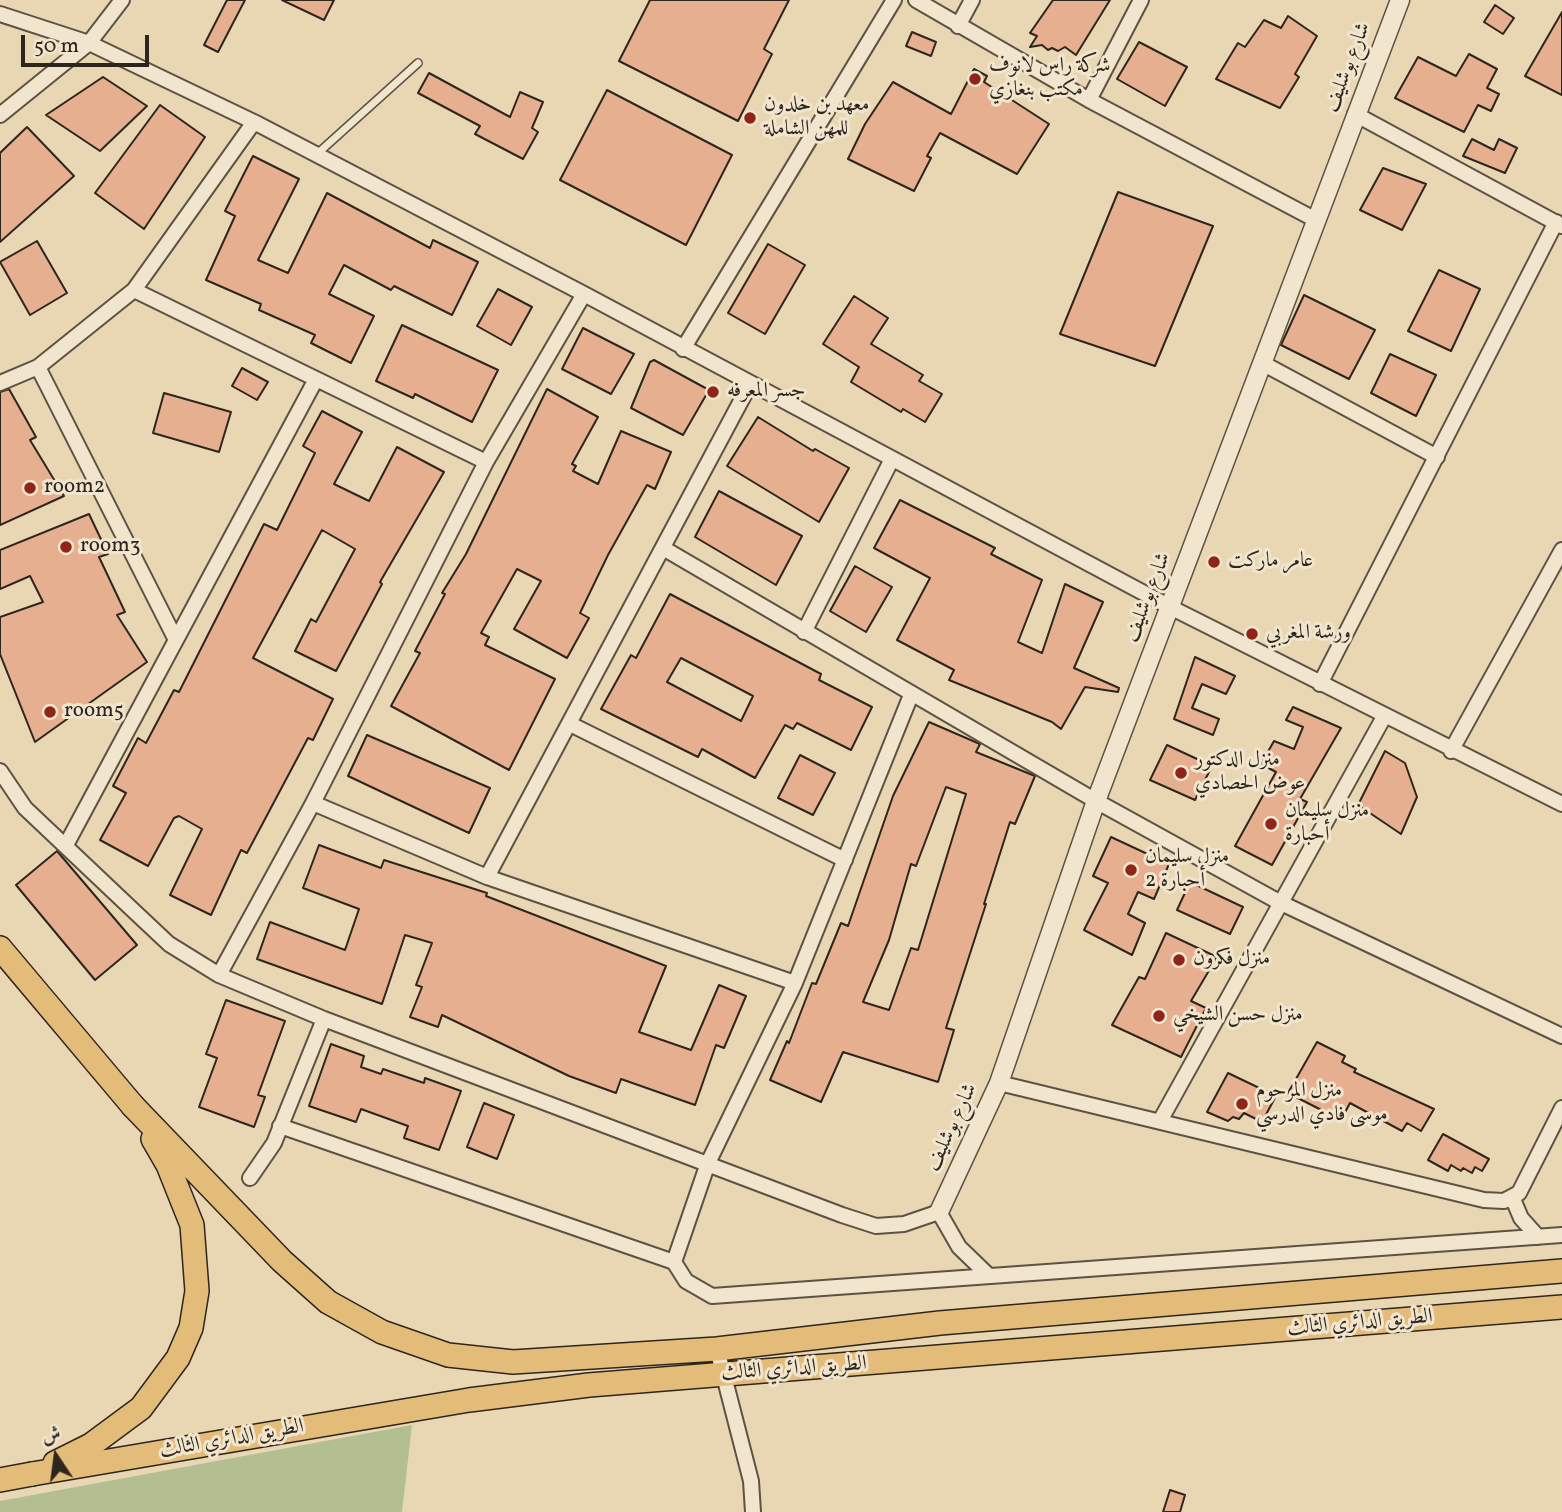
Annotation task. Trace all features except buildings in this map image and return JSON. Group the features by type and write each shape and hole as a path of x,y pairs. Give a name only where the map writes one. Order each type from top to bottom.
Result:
{"main road":[{"path":"0,1480 32,1474 91,1445 141,1408 178,1358 196,1312 197,1258 192,1225 168,1165 133,1106 4,955"},
{"name":"الطريق الدائري الثالث","path":"133,1106 282,1261 328,1303 382,1332 448,1354 513,1362 717,1349 940,1323 1562,1270"},
{"name":"الطريق الدائري الثالث","path":"32,1474 469,1400 589,1385 1562,1307"}],"street":[{"path":"4,0 0,13 89,43 254,122 584,294 1170,607 1451,751 1562,804"},
{"path":"0,115 89,43 122,0"},
{"path":"683,349 894,0"},
{"path":"916,0 1089,100 1316,220"},
{"path":"958,26 972,0"},
{"path":"1089,100 1141,0"},
{"name":"شارع بوشليف","path":"939,1212 999,1083 1096,802 1400,0"},
{"path":"1320,684 1559,224 1355,114"},
{"path":"0,383 38,367 134,290 254,122"},
{"path":"134,290 315,381 486,462"},
{"path":"219,975 313,803 486,462 584,294"},
{"path":"1264,364 1437,457"},
{"path":"38,367 176,640"},
{"path":"66,845 315,381"},
{"path":"486,877 750,384"},
{"path":"804,632 892,459"},
{"path":"663,548 1096,802 1279,902 1562,1036"},
{"path":"1451,751 1562,550"},
{"path":"674,1262 708,1163 794,983 911,695"},
{"path":"1160,1121 1385,715"},
{"path":"570,724 845,860"},
{"path":"0,771 25,808 169,944 219,975 324,1019 876,1226 904,1224 939,1212 960,1248 988,1275"},
{"path":"313,803 486,877 794,983"},
{"path":"250,1178 265,1158 280,1126 324,1019"},
{"path":"999,1083 1484,1200 1513,1199"},
{"path":"1513,1199 1562,1108"},
{"path":"280,1126 674,1262 686,1281 712,1296 1562,1235"},
{"path":"1513,1199 1521,1218 1538,1237"},
{"path":"717,1349 751,1481 753,1512"}],"lane":[{"path":"316,155 418,63"}],"green space":[{"path":"412,1425 402,1512 0,1512 0,1501"}],"place":[{"name":"شركة راس لانوف مكتب بنغازي","path":"975,79"},
{"name":"معهد بن خلدون للمهن الشاملة","path":"750,118"},
{"name":"جسر المعرفه","path":"713,392"},
{"name":"room2","path":"30,488"},
{"name":"room3","path":"66,547"},
{"name":"عامر ماركت","path":"1214,562"},
{"name":"ورشة المغربي","path":"1252,634"},
{"name":"room5","path":"50,712"},
{"name":"منزل الدكتور عوض الحصادي","path":"1181,773"},
{"name":"منزل سليمان أحبارة","path":"1271,824"},
{"name":"منزل سليمان أحبارة 2","path":"1131,870"},
{"name":"منزل فكرون","path":"1179,960"},
{"name":"منزل حسن الشيخي","path":"1159,1016"},
{"name":"منزل المرحوم موسى فادي الدرسي","path":"1242,1104"}]}
